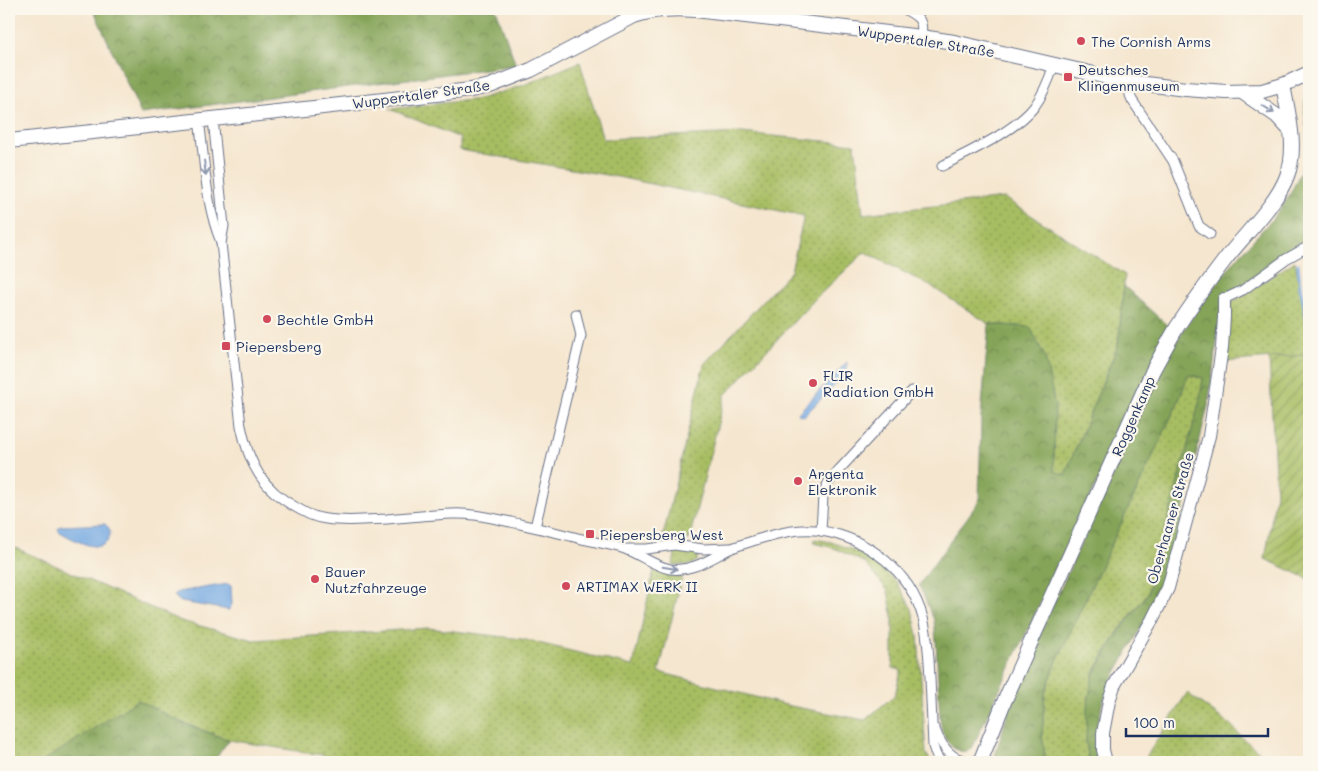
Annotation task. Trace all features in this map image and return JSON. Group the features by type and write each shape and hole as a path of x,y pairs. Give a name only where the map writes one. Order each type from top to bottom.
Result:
{"main road":[{"name":"Wuppertaler Straße","path":"9,141 430,95 490,86 531,70 634,16 650,11 670,9 695,10 954,42 1129,82 1186,89 1242,92 1262,91 1283,85 1309,74"},
{"name":"Roggenkamp","path":"980,762 1004,702 1153,370 1176,328 1191,306 1265,211 1288,175 1291,160 1290,130 1283,85"},
{"path":"1242,92 1278,116 1290,130"}],"street":[{"path":"904,9 921,21 921,37"},
{"path":"942,166 996,137 1027,115 1038,102 1054,65"},
{"path":"1129,82 1132,100 1174,161 1199,226 1210,234"},
{"path":"206,119 210,210 221,243 241,426 245,446 251,461 259,475 271,489 288,502 311,515 323,519 354,521 468,513 626,549 661,566 680,569 691,568 732,548 782,533 821,531 848,537 876,552 891,565 912,591 922,615 928,644 933,746 941,762"},
{"path":"206,119 224,226 221,243"},
{"path":"1224,299 1243,290 1286,259 1309,246"},
{"name":"Oberhaaner Straße","path":"1106,762 1103,750 1103,732 1109,701 1114,686 1168,588 1209,436 1222,348 1224,299"},
{"path":"535,528 581,336 576,314"},
{"path":"821,531 823,496 828,483 843,464 912,391"},
{"path":"626,549 647,549 674,545 703,549 732,548"},
{"path":"932,722 937,736 947,750 956,757 972,762"}],"green space":[{"path":"93,9 496,9 516,65 141,114"},
{"path":"580,62 603,139 742,133 855,144 863,214 1004,198 1125,275 1118,345 1065,475 1054,472 1030,327 989,324 932,287 865,252 815,299 725,395 689,540 663,536 704,364 791,271 804,216 618,177 460,150 460,138 390,109 479,99 521,86"},
{"path":"1309,91 1309,237 1232,294 1221,312 1208,406 1165,585 1113,678 1102,704 1098,728 1100,762 1089,762 1086,742 1087,708 1093,675 1119,632 1148,593 1199,404 1203,378 1188,375 1179,400 1058,658 1045,693 1042,735 1046,762 993,762 1016,686 1166,358 1209,294 1278,211 1293,188 1302,167 1305,153 1307,133 1305,102"},
{"path":"1295,261 1309,342 1309,355 1224,362 1231,303"},
{"path":"1124,286 1170,328 972,748 967,751 958,750 950,745 942,730 934,620 919,585 979,501 981,417 989,324 1030,327 1045,357 1055,405 1054,471 1065,475 1118,345"},
{"path":"1305,355 1309,379 1309,579 1265,559 1276,493 1269,358"},
{"path":"1188,375 1204,378 1199,404 1148,593 1118,632 1093,674 1086,742 1089,762 1046,762 1042,735 1045,693 1058,658 1179,400"},
{"path":"815,539 831,542 869,556 897,582 912,609 918,635 926,753 931,762 365,762 229,740 183,723 42,762 9,762 9,545 181,621 254,640 428,628 522,639 633,666 654,570 682,577 659,672 790,706 865,720 895,695 901,670 893,668 893,619 888,591 865,563 834,548 814,543"},
{"path":"676,548 695,552 698,554 697,561 690,565 673,565"},
{"path":"1187,693 1232,726 1242,738 1272,762 1143,762"},
{"path":"138,700 183,723 229,740 213,762 42,762"}],"water":[{"path":"847,362 847,373 804,416 797,414"},
{"path":"105,524 109,529 110,536 100,546 78,542 58,530 61,526"},
{"path":"228,584 231,586 232,604 229,610 181,602 174,595 178,592"}],"waterway":[{"path":"1298,264 1300,286 1309,329"}],"place":[{"name":"The Cornish Arms","path":"1081,41"},
{"name":"Deutsches Klingenmuseum","path":"1068,77"},
{"name":"Bechtle GmbH","path":"267,319"},
{"name":"Piepersberg","path":"226,346"},
{"name":"FLIR Radiation GmbH","path":"813,383"},
{"name":"Argenta Elektronik","path":"798,481"},
{"name":"Piepersberg West","path":"590,534"},
{"name":"Bauer Nutzfahrzeuge","path":"315,579"},
{"name":"ARTIMAX WERK II","path":"566,586"}]}
